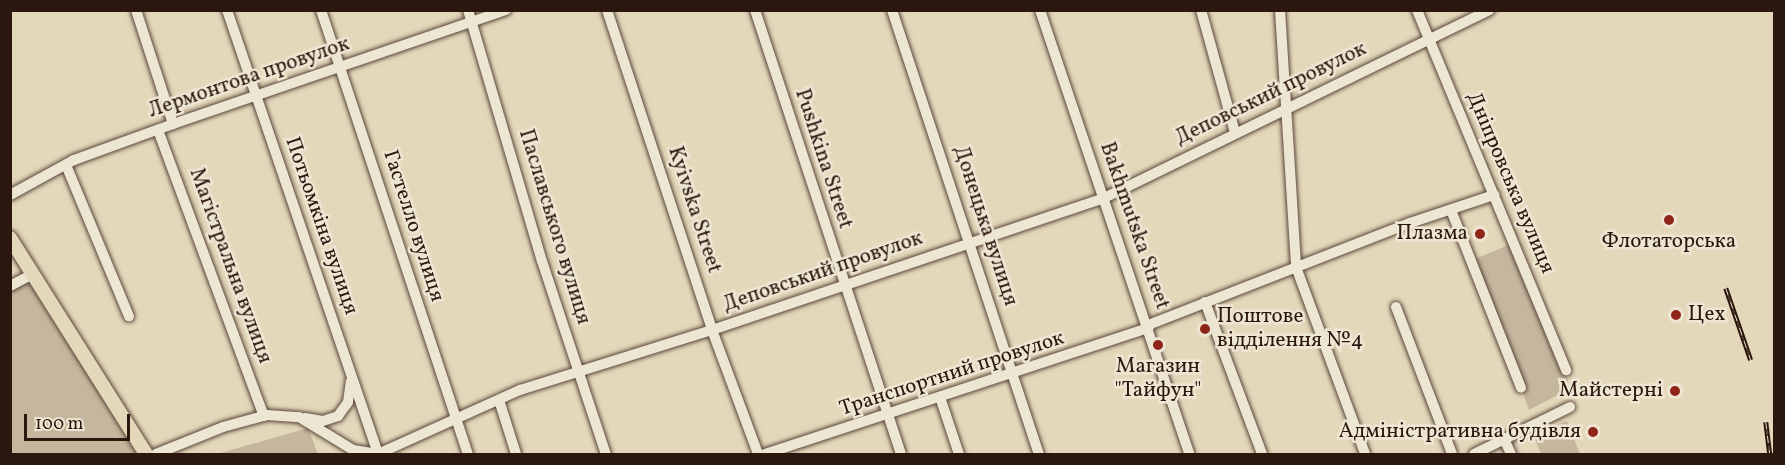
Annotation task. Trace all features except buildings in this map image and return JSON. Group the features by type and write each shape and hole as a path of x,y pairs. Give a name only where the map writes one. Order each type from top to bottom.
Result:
{"main road":[{"path":"10,238 146,454"}],"street":[{"path":"136,10 173,123"},
{"name":"Потьомкіна вулиця","path":"227,10 378,454"},
{"name":"Гастелло вулиця","path":"321,10 468,454"},
{"name":"Паславського вулиця","path":"468,10 606,454"},
{"name":"Лермонтова провулок","path":"10,195 66,165 173,123 506,10"},
{"name":"Kyivska Street","path":"608,10 712,330 758,454"},
{"name":"Pushkina Street","path":"755,10 843,285 901,454"},
{"name":"Донецька вулиця","path":"892,10 1039,454"},
{"name":"Bakhmutska Street","path":"1040,10 1149,326 1189,454"},
{"path":"1201,10 1235,133"},
{"path":"1280,10 1296,267 1365,454"},
{"name":"Дніпровська вулиця","path":"1417,10 1566,370"},
{"name":"Деповський провулок","path":"378,454 499,400 1104,198 1428,38 1490,10"},
{"name":"Магістральна вулиця","path":"158,130 264,416"},
{"path":"66,165 129,316"},
{"name":"Транспортний провулок","path":"765,454 888,417 1013,375 1149,326 1296,267 1494,195"},
{"path":"1451,210 1521,388"},
{"path":"10,286 33,274"},
{"path":"1205,302 1262,454"},
{"path":"1396,307 1452,454"},
{"path":"156,454 223,427 264,416 299,417 323,421 338,416 348,402 352,378"},
{"path":"499,400 516,454"},
{"path":"941,400 959,454"},
{"path":"1474,454 1570,407"},
{"path":"299,417 353,450 378,454"},
{"path":"1504,439 1511,454"}],"shaded area":[{"path":"1511,244 1568,380 1564,392 1529,410 1475,259"},
{"path":"31,279 137,454 11,454 10,291"},
{"path":"1567,421 1580,454 1541,454 1533,434"},
{"path":"308,428 318,454 217,454"}],"railway":[{"path":"1726,288 1751,360"},
{"path":"1766,422 1770,454"}],"place":[{"name":"Флотаторська","path":"1669,220"},
{"name":"Плазма","path":"1480,234"},
{"name":"Цех","path":"1676,315"},
{"name":"Поштове відділення №4","path":"1205,329"},
{"name":"Магазин \"Тайфун\"","path":"1158,345"},
{"name":"Майстерні","path":"1675,391"},
{"name":"Адміністративна будівля","path":"1593,432"}]}
